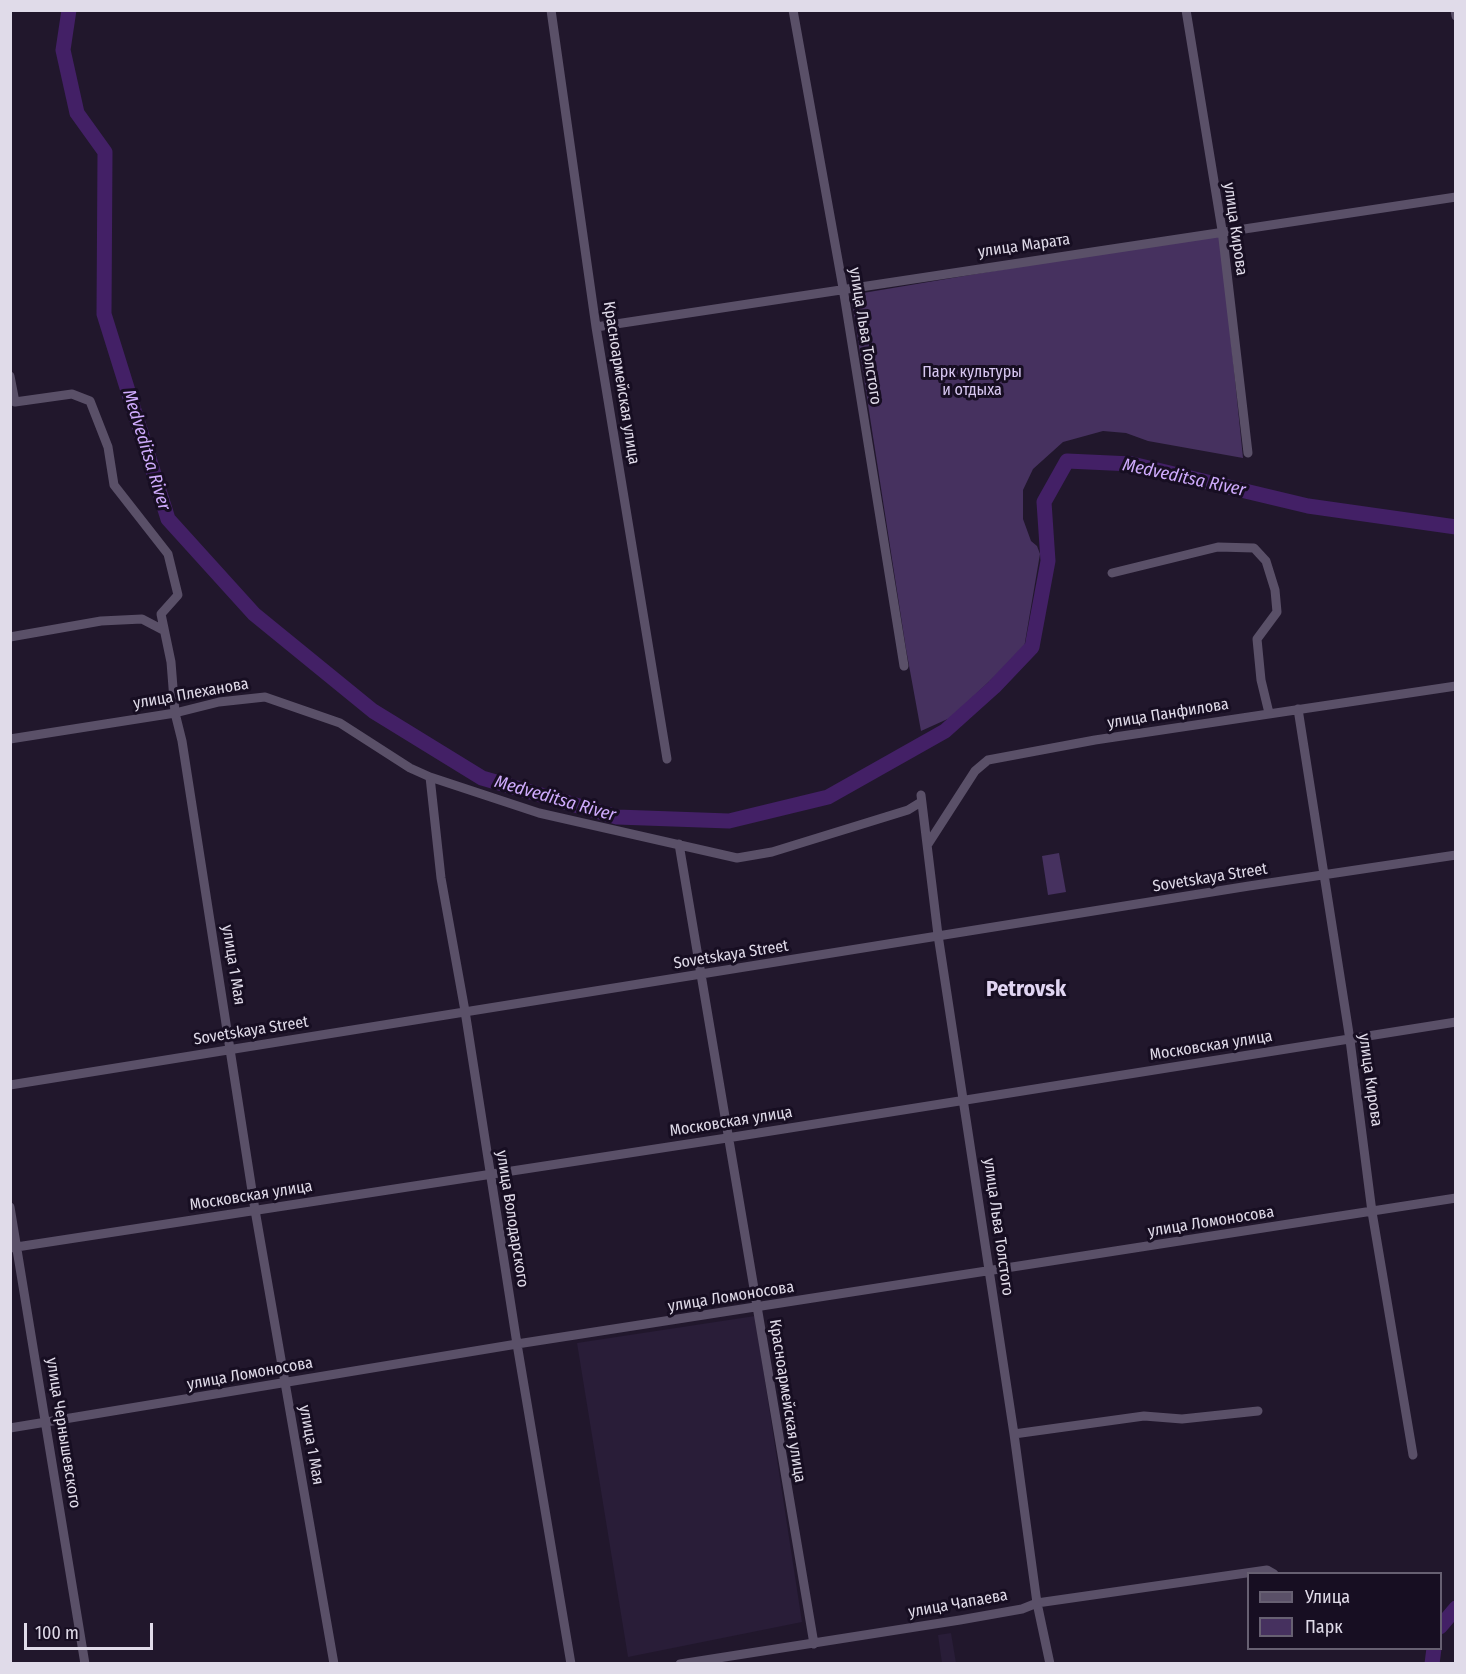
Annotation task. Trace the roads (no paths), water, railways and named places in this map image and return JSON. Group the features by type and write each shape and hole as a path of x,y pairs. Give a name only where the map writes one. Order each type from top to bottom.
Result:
{"street":[{"name":"Красноармейская улица","path":"551,10 596,327 667,759"},
{"name":"улица Льва Толстого","path":"793,10 843,288 904,666"},
{"name":"улица Кирова","path":"1186,10 1222,230 1248,453"},
{"path":"1455,10 1455,16"},
{"name":"улица Марата","path":"596,327 1222,230 1455,197"},
{"name":"улица 1 Мая","path":"10,376 13,403 72,394 90,401 108,447 114,485 168,554 178,595 161,614 171,662 175,713 182,741 255,1210 334,1664"},
{"path":"1112,573 1218,547 1254,548 1266,561 1275,590 1277,612 1257,639 1261,680 1269,713"},
{"path":"10,637 101,621 142,619 163,630"},
{"name":"улица Панфилова","path":"927,844 975,771 988,760 1095,740 1455,686"},
{"name":"улица Плеханова","path":"10,739 175,713 219,702 265,697 340,723 410,768 430,777"},
{"name":"улица Кирова","path":"1298,709 1350,1040 1372,1212 1413,1455"},
{"path":"430,777 539,813 679,844"},
{"name":"улица Володарского","path":"430,777 441,878 465,1011 517,1344 571,1664"},
{"name":"улица Льва Толстого","path":"679,844 737,858 772,852 908,810 921,798 938,936 1014,1434 1037,1603 1050,1664"},
{"name":"Красноармейская улица","path":"679,844 814,1644"},
{"name":"Sovetskaya Street","path":"10,1085 1455,855"},
{"name":"Московская улица","path":"14,1247 964,1101 1455,1022"},
{"name":"улица Ломоносова","path":"10,1428 517,1344 1455,1198"},
{"name":"улица Чернышевского","path":"10,1207 14,1247 46,1422 85,1664"},
{"path":"1014,1434 1144,1416 1182,1419 1258,1412"},
{"name":"улица Чапаева","path":"1254,1572 1268,1570 1271,1572"},
{"name":"улица Чапаева","path":"680,1664 1022,1609 1037,1603 1247,1573"},
{"path":"1240,1574 1247,1580"}],"waterway":[{"name":"Medveditsa River","path":"69,10 63,50 77,113 105,152 104,314 168,519 254,614 373,711 482,778 617,817 729,821 828,797 945,731 994,687 1032,647 1048,561 1044,502 1067,461 1132,464 1308,506 1456,527"},
{"name":"Medveditsa River","path":"1442,1625 1456,1608"},
{"name":"Medveditsa River","path":"1432,1664 1434,1650"}],"district":[{"name":"Petrovsk","path":"1026,990"}],"park label":[{"name":"Парк культуры и отдыха","path":"972,382"}]}
